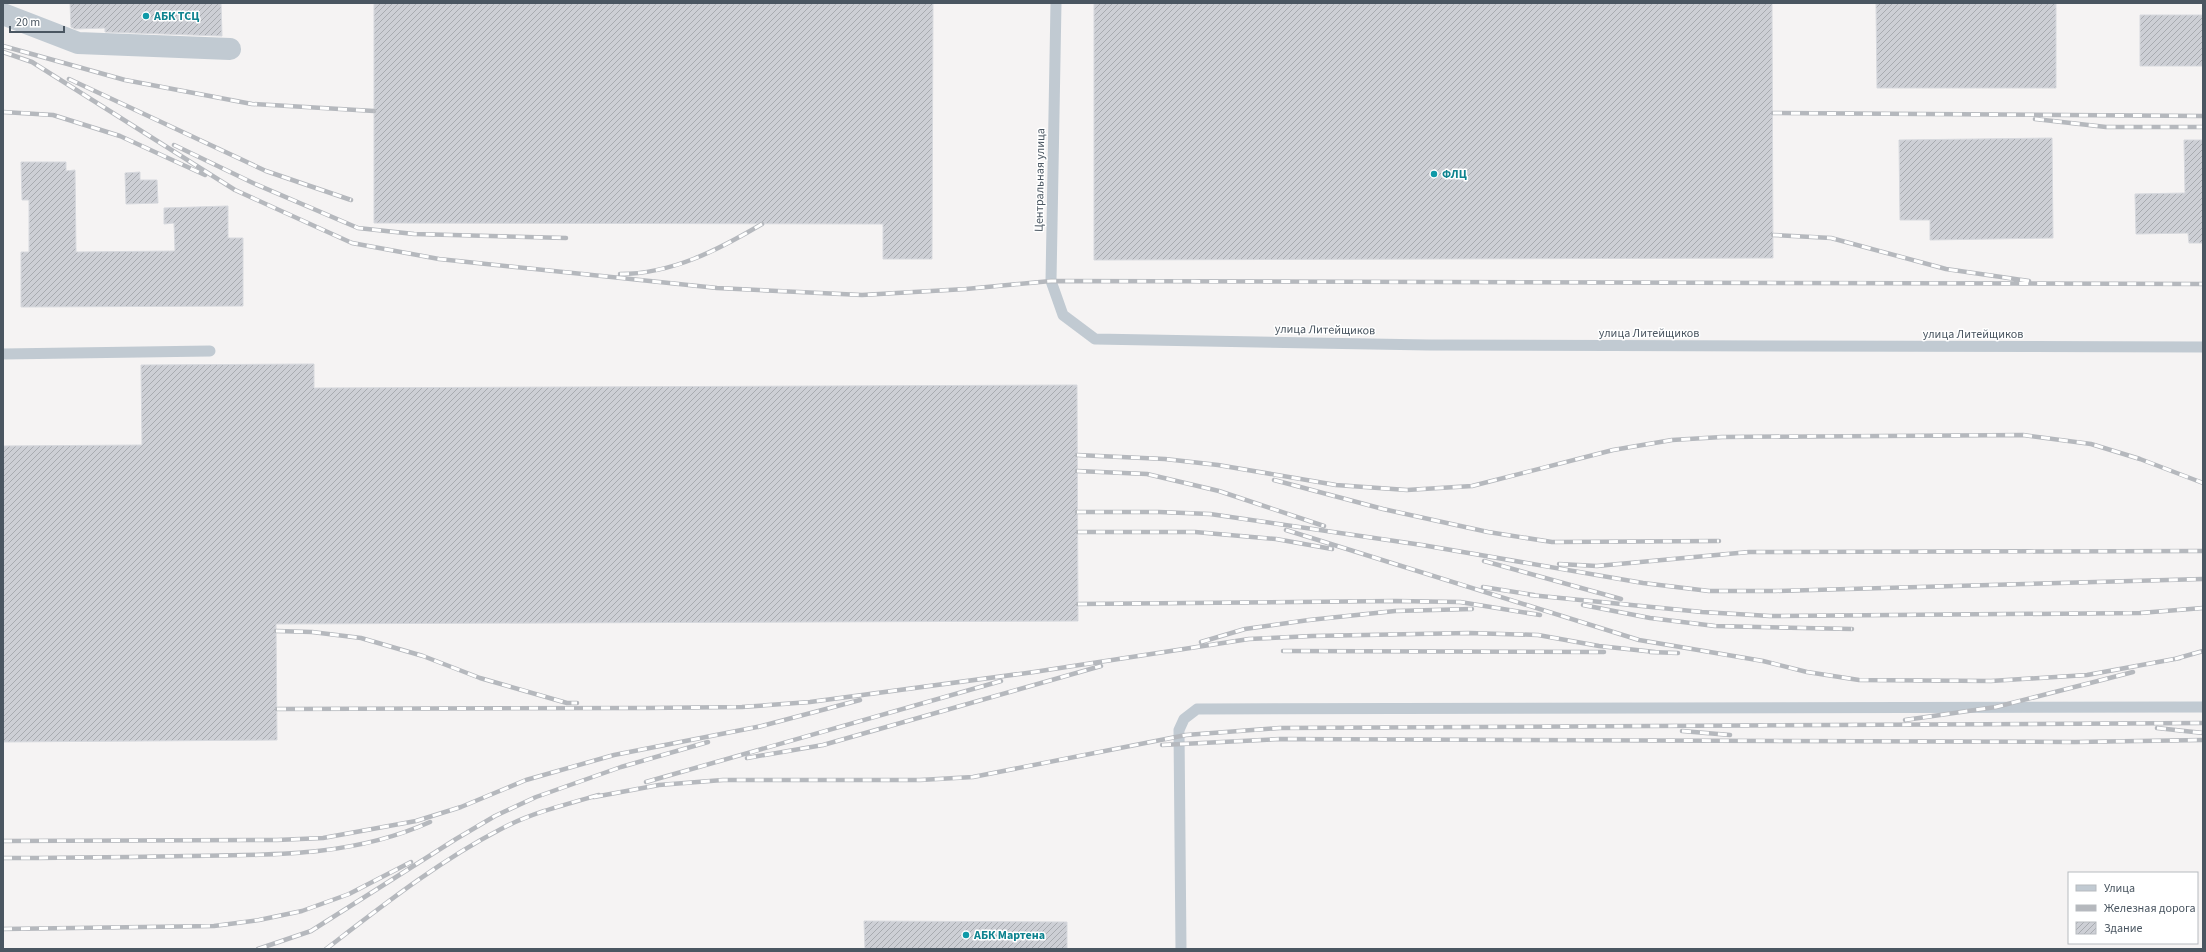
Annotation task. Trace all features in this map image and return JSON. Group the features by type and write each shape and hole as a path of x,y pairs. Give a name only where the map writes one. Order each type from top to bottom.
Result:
{"street":[{"path":"3,14 78,43 230,50"}],"lane":[{"name":"Центральная улица","path":"1056,3 1051,281 1063,316 1095,339"},
{"name":"улица Литейщиков","path":"1095,339 1429,345 2203,347"},
{"path":"3,354 210,351"},
{"path":"1181,949 1179,730 1184,719 1197,709 2203,707"}],"building":[{"name":"АБК ТСЦ","path":"70,3 221,3 222,36 105,32 105,28 75,29 71,27"},
{"path":"374,3 933,3 932,259 883,259 883,224 374,223"},
{"name":"ФЛЦ","path":"1094,3 1772,3 1773,258 1094,260"},
{"path":"1876,3 2056,3 2056,88 1877,88"},
{"path":"2140,15 2203,15 2203,66 2140,66"},
{"path":"2052,138 2053,238 1930,240 1930,220 1900,220 1899,140"},
{"path":"2184,140 2203,140 2203,243 2189,243 2188,233 2136,234 2135,194 2185,193"},
{"path":"21,162 66,162 66,171 75,170 76,252 175,251 174,223 164,224 164,208 228,206 228,238 243,238 243,306 21,307 21,252 29,252 29,200 22,200"},
{"path":"140,172 140,180 157,180 158,203 126,204 125,173"},
{"path":"314,364 314,388 1077,385 1078,621 276,624 277,740 3,742 3,446 142,445 141,365"},
{"name":"АБК Мартена","path":"864,921 1067,922 1067,949 865,949"}],"railway":[{"path":"3,46 125,80 252,104 374,111"},
{"path":"3,52 32,62 235,190 352,243 439,259 717,288 862,295 966,289 1051,281 2203,284"},
{"path":"69,79 266,171 351,200"},
{"path":"3,112 53,115 120,136 205,175"},
{"path":"1773,113 2203,116"},
{"path":"2035,119 2106,127 2203,127"},
{"path":"174,145 253,183 358,228 414,234 566,238"},
{"path":"620,274 658,270 694,259 729,243 762,224"},
{"path":"1773,235 1831,238 1946,269 2029,281"},
{"path":"1077,455 1165,459 1218,465 1336,485 1407,490 1472,486 1613,450 1672,440 1722,437 2023,435 2091,444 2140,459 2203,483"},
{"path":"1077,471 1147,474 1219,491 1324,526"},
{"path":"1274,480 1383,509 1488,532 1552,542 1719,541"},
{"path":"1077,512 1159,512 1210,514 1422,545 1643,583 1709,591 1775,591 2203,579"},
{"path":"1286,530 1639,640 1763,661 1807,672 1859,680 1991,681 2087,675 2180,658"},
{"path":"1078,532 1195,532 1276,539 1332,549"},
{"path":"1559,564 1597,566 1749,552 2203,551"},
{"path":"1484,561 1621,599"},
{"path":"1483,587 1534,595"},
{"path":"1530,595 1702,612 1770,616 2140,613 2203,608"},
{"path":"1078,604 1395,601 1460,602 1540,615"},
{"path":"1583,605 1650,618 1715,626 1852,629"},
{"path":"1201,642 1245,629 1309,620 1395,611 1472,609"},
{"path":"276,631 312,632 361,638 423,656 480,678 567,703 577,703"},
{"path":"277,709 742,707 810,702 1034,672 1249,639 1312,636 1469,633 1538,635 1599,646 1655,652"},
{"path":"1283,651 1604,652"},
{"path":"2175,659 2203,651"},
{"path":"1650,652 1678,653"},
{"path":"747,758 823,745 1101,666"},
{"path":"1905,720 1996,707 2133,672"},
{"path":"646,782 1001,681"},
{"path":"758,727 860,700"},
{"path":"594,797 659,785 723,780 920,780 973,777 1186,735 1280,728 2203,723"},
{"path":"3,841 277,840 323,838 416,821 461,807 526,780 614,755 762,726"},
{"path":"2157,728 2203,733"},
{"path":"1682,731 1730,735"},
{"path":"1162,745 1280,739 2075,742 2203,740"},
{"path":"258,949 311,931 456,839 495,816 536,797 621,767 708,742"},
{"path":"326,949 411,885 455,855 501,829 524,818 549,809 599,795"},
{"path":"3,858 250,855 311,852 371,842 430,822"},
{"path":"3,929 214,926 259,920 302,911 349,894 411,862"}],"place":[{"name":"АБК ТСЦ","path":"146,16"},
{"name":"ФЛЦ","path":"1434,174"},
{"name":"АБК Мартена","path":"966,935"}]}
